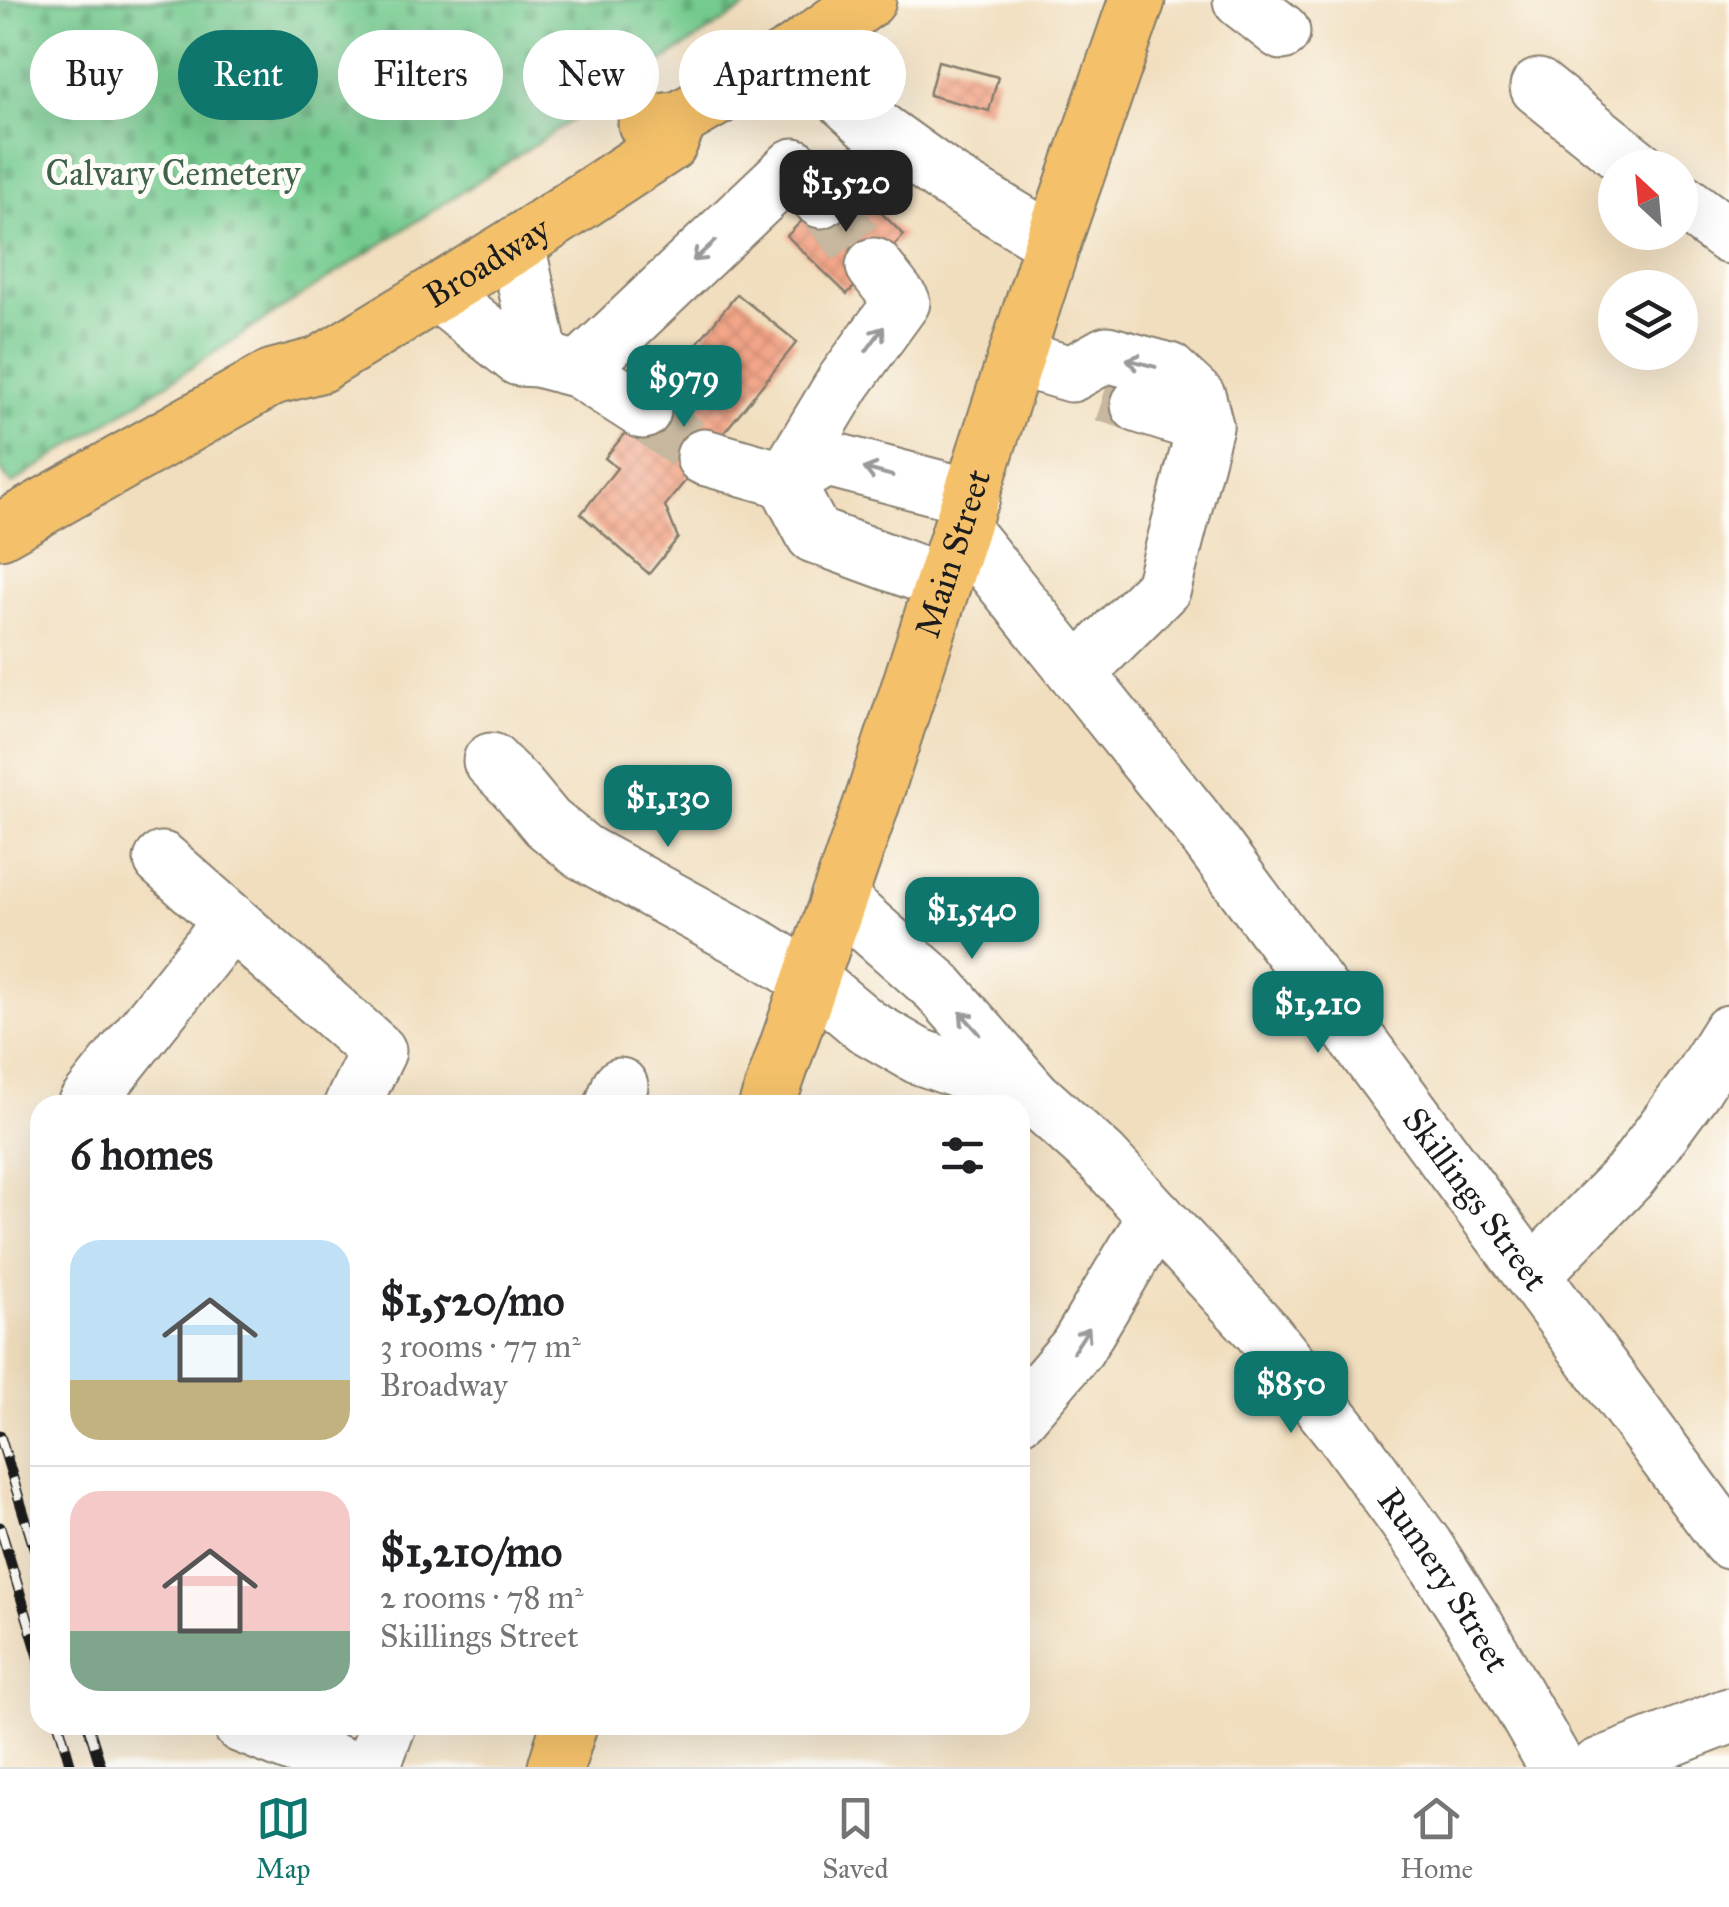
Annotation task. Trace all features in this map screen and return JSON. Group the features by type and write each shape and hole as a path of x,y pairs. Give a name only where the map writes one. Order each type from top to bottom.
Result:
{"main road":[{"name":"Broadway","path":"826,30 868,0"},
{"name":"Main Street","path":"771,1095 875,794 1053,242 1138,0"},
{"name":"Broadway","path":"274,377 308,338 501,220 646,124 679,119"},
{"name":"Broadway","path":"0,531 274,377 319,364 438,293 669,144 680,120"},
{"path":"556,1767 566,1735"}],"street":[{"path":"1538,87 1617,150"},
{"path":"869,120 950,180 1053,242"},
{"path":"438,293 519,358 558,364 794,166 822,200"},
{"path":"1698,213 1729,236"},
{"path":"517,244 538,344 558,364 643,410"},
{"path":"785,480 844,382 902,302 874,266"},
{"path":"1077,672 1163,588 1205,426 1198,398 1169,371 1107,354 1105,391"},
{"path":"1016,358 1205,426"},
{"path":"704,457 785,480 828,459 967,513"},
{"path":"785,480 814,535 942,582"},
{"name":"Skillings Street","path":"967,513 1077,672 1194,819 1729,1541"},
{"name":"Rumery Street","path":"491,761 547,823 583,852 763,950 812,982 866,1026 918,1056 1034,1096"},
{"path":"162,860 378,1052 357,1095"},
{"name":"Rumery Street","path":"838,899 938,987 1034,1096 1102,1158 1260,1328 1414,1530 1475,1624 1557,1767"},
{"path":"93,1095 231,922"},
{"path":"1532,1275 1631,1174 1695,1087 1729,1032"},
{"path":"1030,1403 1078,1348 1156,1216"},
{"path":"1598,1767 1729,1716"},
{"path":"266,1735 347,1767"},
{"path":"372,1767 384,1735"}],"green space":[{"name":"Calvary Cemetery","path":"0,0 757,0 711,30 679,30 679,51 659,64 659,30 523,30 523,120 572,120 12,484 0,469"}],"building":[{"path":"938,61 998,77 989,111 929,95"},
{"path":"844,177 904,235 847,294 787,236"},
{"path":"737,294 797,342 665,506 678,538 649,574 581,514 617,468 605,458"}],"tunnel":[{"path":"821,200 874,266"},
{"path":"1104,394 1139,405"},
{"path":"643,411 704,457"}],"railway":[{"path":"0,1436 30,1534"},
{"path":"0,1527 30,1627"},
{"path":"62,1735 71,1767"},
{"path":"91,1735 101,1767"}]}
